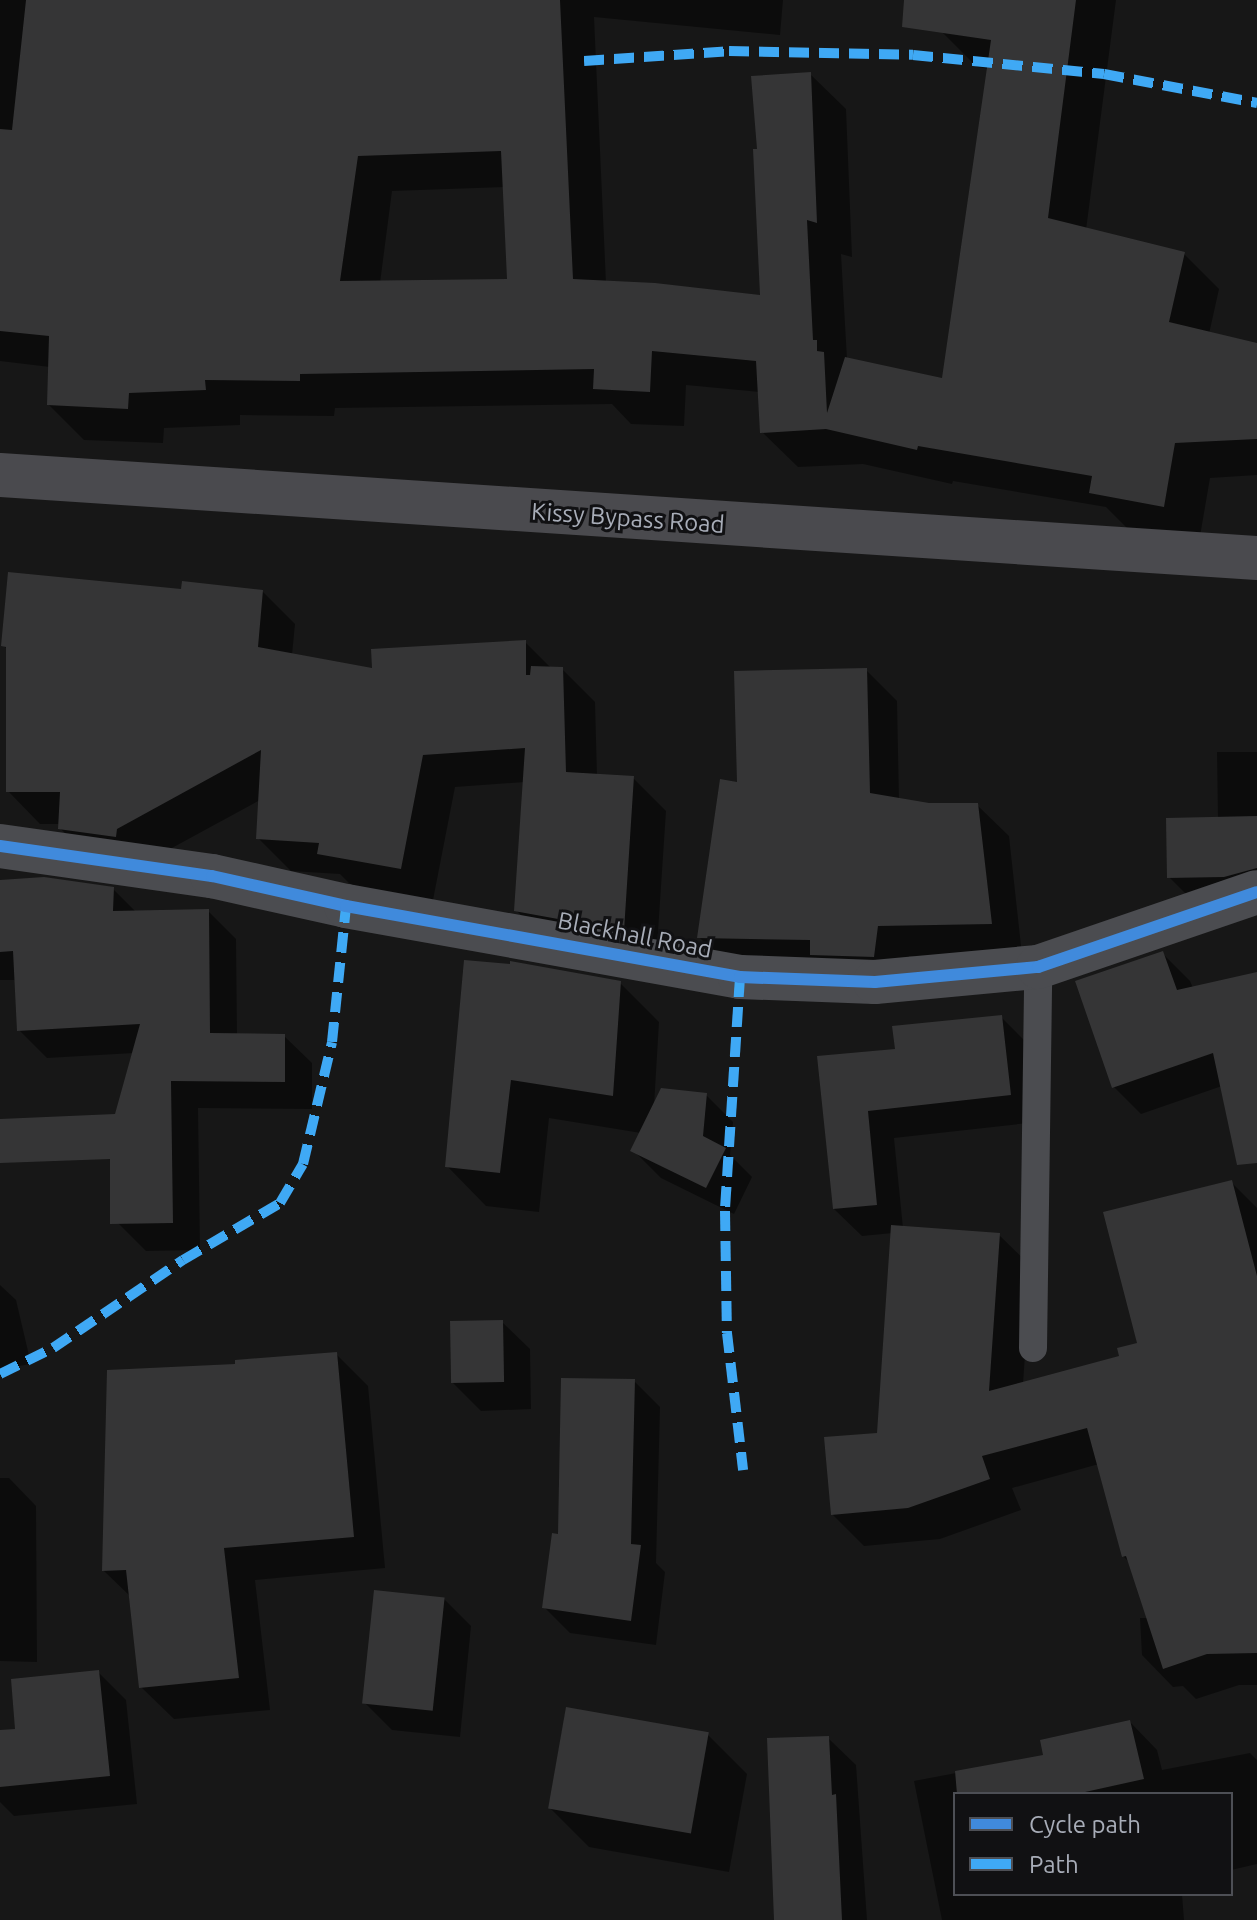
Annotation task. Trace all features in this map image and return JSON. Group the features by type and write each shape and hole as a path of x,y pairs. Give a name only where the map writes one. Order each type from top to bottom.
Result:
{"main road":[{"name":"Kissy Bypass Road","path":"0,475 1257,558"}],"street":[{"name":"Blackhall Road","path":"0,846 212,876 346,906 740,977 875,982 1038,967 1257,892"}],"lane":[{"path":"1033,1348 1038,967"}],"building":[{"path":"26,0 560,0 573,279 655,283 760,295 753,149 757,149 751,76 811,72 817,223 807,220 813,340 817,340 817,351 824,352 827,413 845,357 942,378 991,40 902,27 904,0 1076,0 1048,218 1185,252 1169,322 1257,343 1257,439 1175,443 1164,507 1089,493 1092,476 918,446 917,450 826,429 760,433 756,361 652,351 650,392 593,389 594,369 300,374 300,381 205,380 206,390 129,393 128,409 47,405 49,336 0,331 0,129 12,130","holes":["501,151 507,279 340,281 358,156"]},
{"path":"8,572 181,589 182,581 263,590 258,647 372,668 371,649 526,640 526,675 530,675 531,666 563,667 566,772 634,776 624,931 514,911 525,748 423,755 401,869 317,854 319,843 256,839 261,750 117,829 116,837 58,829 60,792 6,792 6,647 1,646"},
{"path":"867,668 870,793 929,803 978,803 992,924 878,926 874,957 810,955 810,940 697,938 720,779 737,782 734,671"},
{"path":"1257,816 1257,868 1224,877 1167,878 1166,818"},
{"path":"44,877 114,887 113,911 209,909 210,1033 285,1034 285,1082 171,1081 173,1223 110,1224 110,1159 0,1163 0,1119 115,1114 140,1024 17,1031 13,951 0,952 0,880"},
{"path":"1163,951 1177,990 1257,972 1257,1163 1237,1165 1213,1053 1112,1088 1075,981"},
{"path":"464,960 510,964 510,961 621,981 613,1096 511,1080 500,1173 445,1167"},
{"path":"1002,1015 1011,1095 868,1111 877,1205 833,1209 817,1056 895,1049 892,1026"},
{"path":"661,1088 707,1093 703,1136 726,1148 706,1188 630,1151"},
{"path":"1232,1180 1257,1276 1257,1653 1207,1654 1163,1669 1126,1556 1122,1557 1087,1428 982,1456 990,1479 908,1508 831,1515 824,1437 877,1433 891,1225 1000,1233 989,1391 1119,1356 1117,1348 1137,1343 1103,1212"},
{"path":"503,1320 504,1382 451,1383 450,1321"},
{"path":"337,1352 354,1537 224,1548 239,1678 139,1688 126,1570 102,1571 107,1370 235,1364 235,1360"},
{"path":"561,1378 635,1379 631,1544 641,1545 631,1621 542,1608 552,1533 558,1534"},
{"path":"374,1590 445,1597 433,1711 362,1703"},
{"path":"99,1670 110,1776 0,1787 0,1730 15,1729 11,1679"},
{"path":"566,1707 709,1732 691,1834 548,1808"},
{"path":"1130,1720 1144,1779 1085,1792 957,1792 955,1771 1043,1755 1040,1740"},
{"path":"829,1736 832,1795 836,1794 842,1920 774,1920 767,1738"}],"marked path":[{"path":"584,61 729,51 913,55 1104,74 1257,103"},
{"path":"0,1374 53,1348 183,1260 280,1203 303,1164 332,1042 346,906"},
{"path":"740,977 725,1211 727,1333 743,1470"}],"cycle path":[{"path":"0,846 212,876 346,906 740,977 875,982 1038,967 1257,892"}]}
